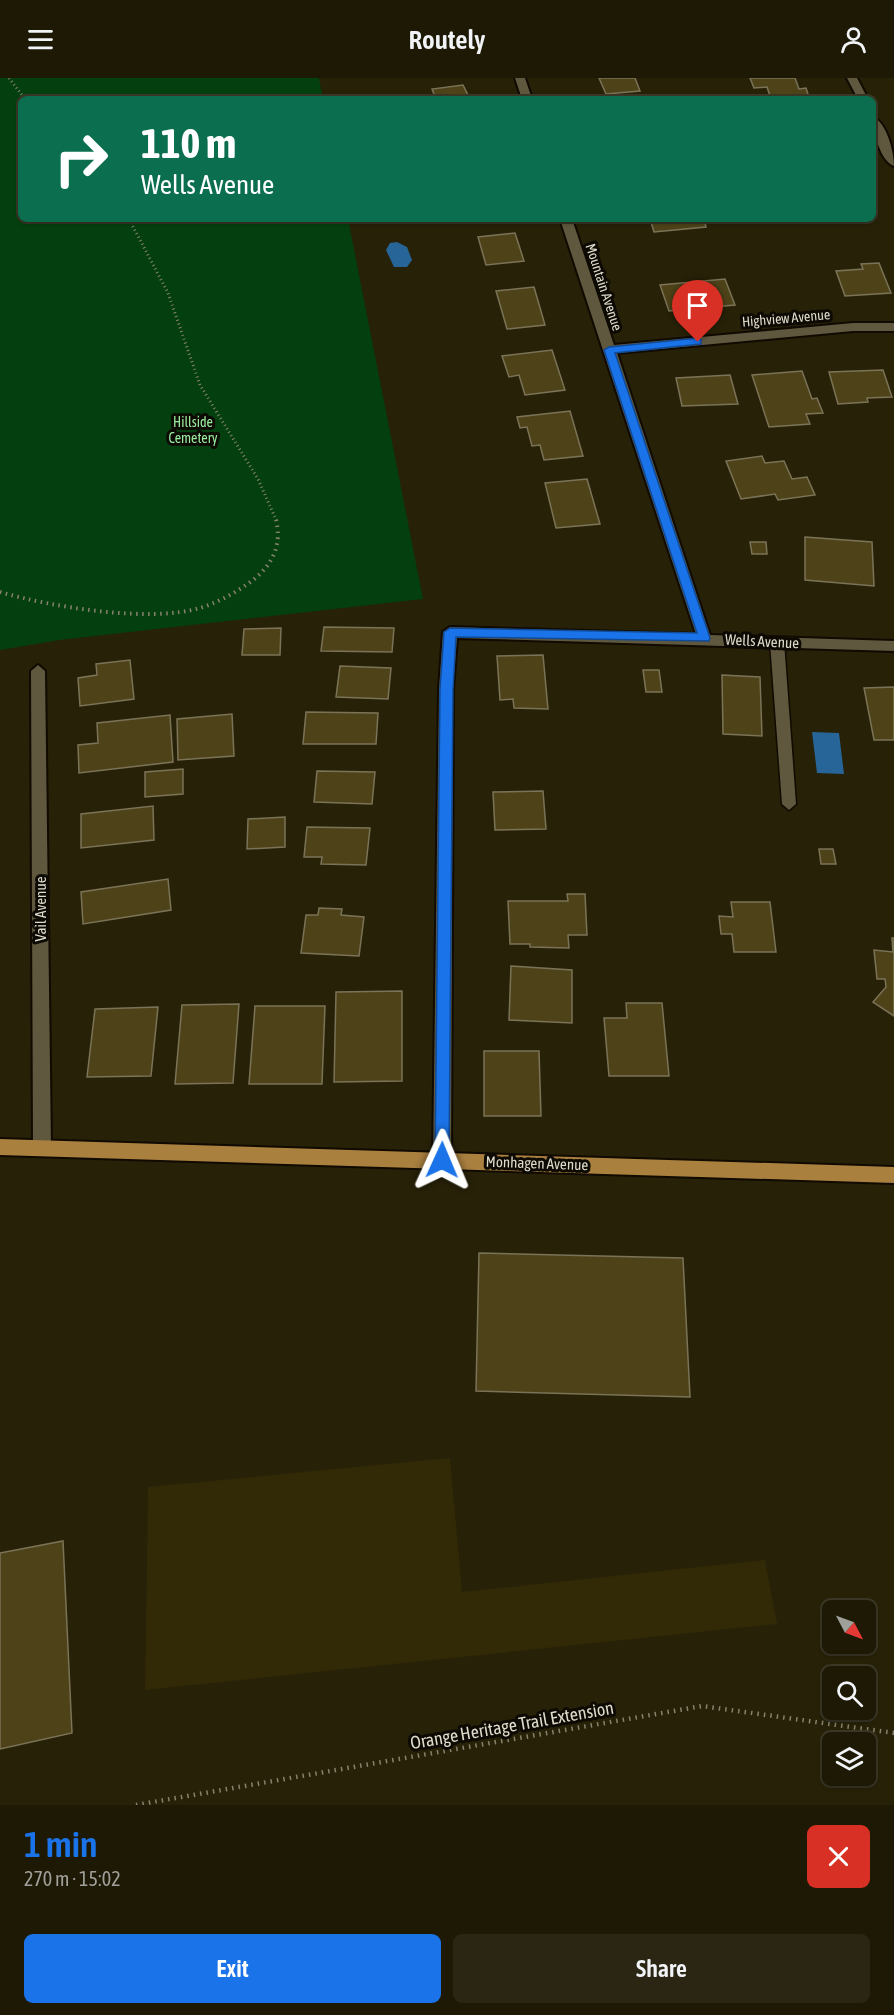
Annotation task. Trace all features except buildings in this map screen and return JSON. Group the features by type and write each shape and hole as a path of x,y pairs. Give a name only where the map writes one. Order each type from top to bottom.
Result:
{"main road":[{"name":"Monhagen Avenue","path":"0,1147 894,1175"}],"street":[{"path":"520,78 526,96"},
{"path":"852,78 861,96"},
{"path":"876,126 894,163"},
{"name":"Mountain Avenue","path":"567,222 704,638"},
{"name":"Highview Avenue","path":"609,350 853,327 894,327"},
{"name":"Wells Avenue","path":"442,1160 447,689 450,632 704,638 894,646"},
{"name":"Vail Avenue","path":"38,671 42,1147"}],"lane":[{"path":"777,642 789,804"}],"path":[{"path":"9,78 23,96"},
{"path":"0,592 82,608 169,614 219,602 240,590 258,576 275,552 279,538 277,525 259,480 201,386 173,305 131,222"},
{"name":"Orange Heritage Trail Extension","path":"136,1805 702,1706 894,1732"}],"shaded area":[{"path":"450,1458 462,1592 765,1560 777,1624 145,1690 148,1487"}],"green space":[{"name":"Hillside Cemetery","path":"0,78 319,78 322,96 18,96 18,222 349,222 423,599 59,640 0,650"}],"water":[{"path":"397,242 407,247 412,260 407,267 394,267 386,250 390,243"},
{"path":"812,732 839,733 844,774 817,773"}],"route":[{"path":"442,1160 447,689 450,632 704,638 609,350 698,342"}]}
